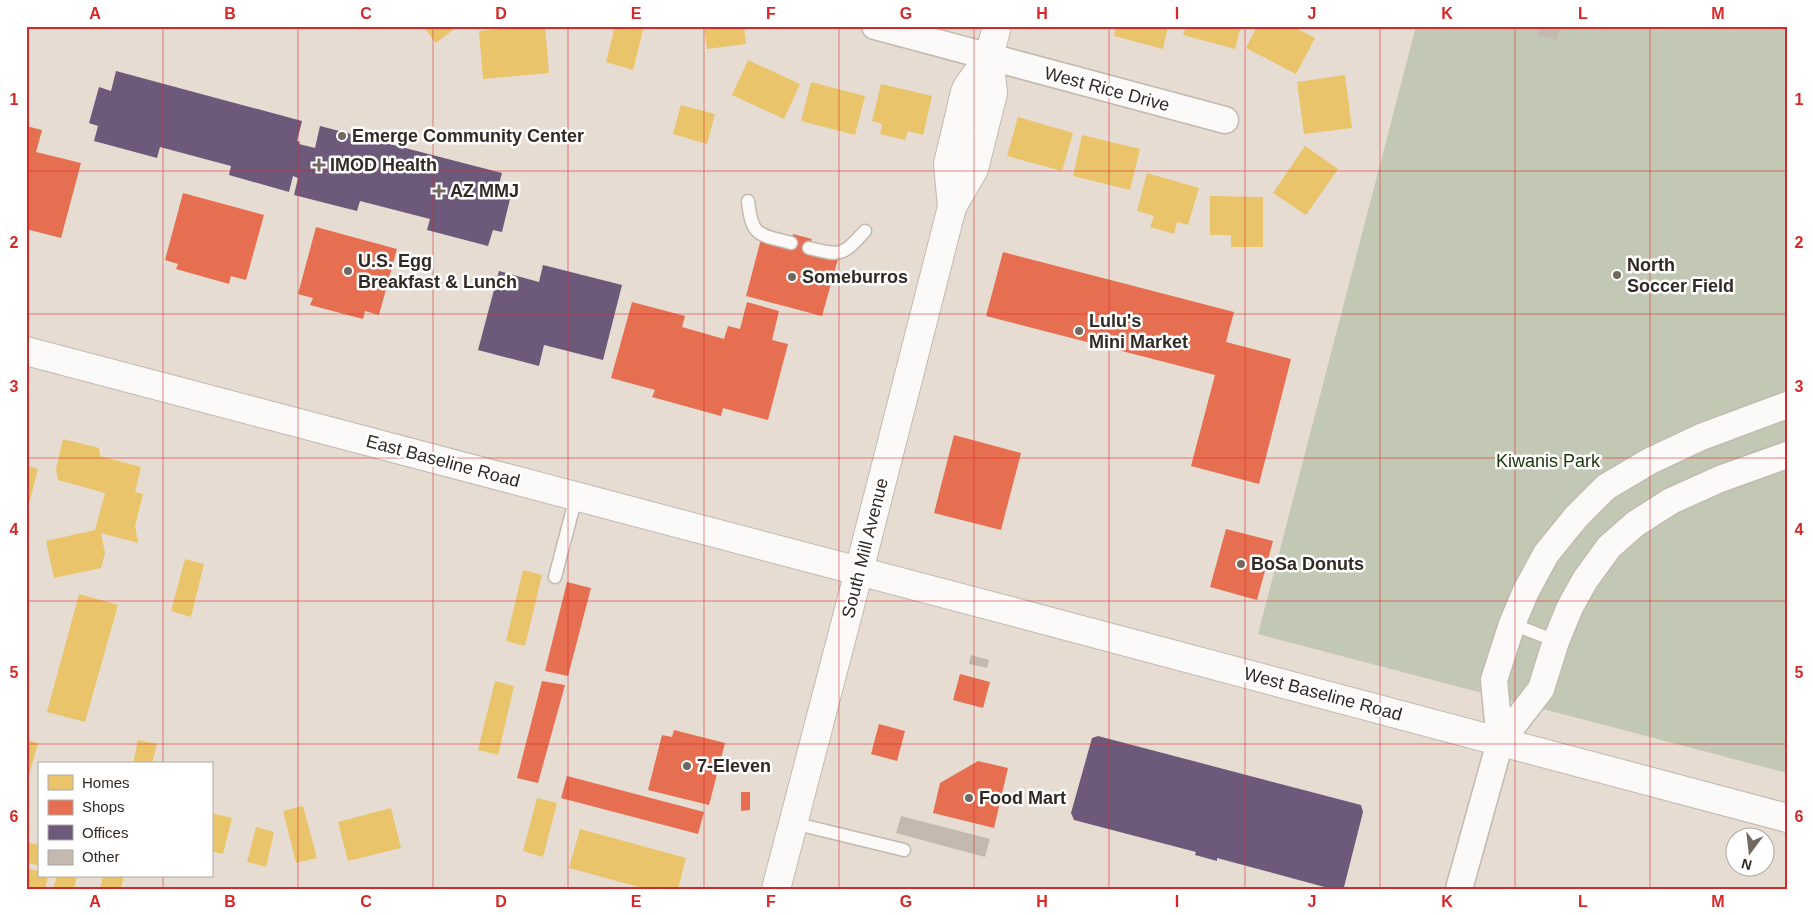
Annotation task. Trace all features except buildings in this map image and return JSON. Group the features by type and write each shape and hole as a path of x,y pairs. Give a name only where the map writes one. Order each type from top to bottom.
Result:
{"main road":[{"name":"South Mill Avenue","path":"776,889 952,207 974,169 992,93 989,56 997,26"},
{"name":"East Baseline Road","path":"26,351 859,571"},
{"name":"West Baseline Road","path":"859,571 1787,818"}],"street":[{"name":"West Rice Drive","path":"875,26 1225,120"},
{"path":"1458,889 1500,742 1494,680 1512,624 1526,591 1546,554 1576,516 1606,487 1650,461 1701,437 1787,405"},
{"path":"1500,742 1541,689 1556,641 1570,608 1585,580 1609,547 1635,524 1672,501 1720,479 1787,455"}],"lane":[{"path":"748,201 750,222 756,230 761,234 791,243"},
{"path":"809,248 836,254 848,250 865,231"},
{"path":"555,577 576,497"},
{"path":"1512,624 1556,641"},
{"path":"793,823 904,850"}],"green space":[{"name":"Kiwanis Park","path":"1416,26 1787,26 1787,773 1258,634"}],"place":[{"name":"Emerge Community Center","path":"342,136"},
{"name":"IMOD Health","path":"319,165"},
{"name":"AZ MMJ","path":"439,191"},
{"name":"U.S. Egg Breakfast & Lunch","path":"348,271"},
{"name":"North Soccer Field","path":"1617,275"},
{"name":"Someburros","path":"792,277"},
{"name":"Lulu's Mini Market","path":"1079,331"},
{"name":"BoSa Donuts","path":"1241,564"},
{"name":"7-Eleven","path":"687,766"},
{"name":"Food Mart","path":"969,798"}]}
